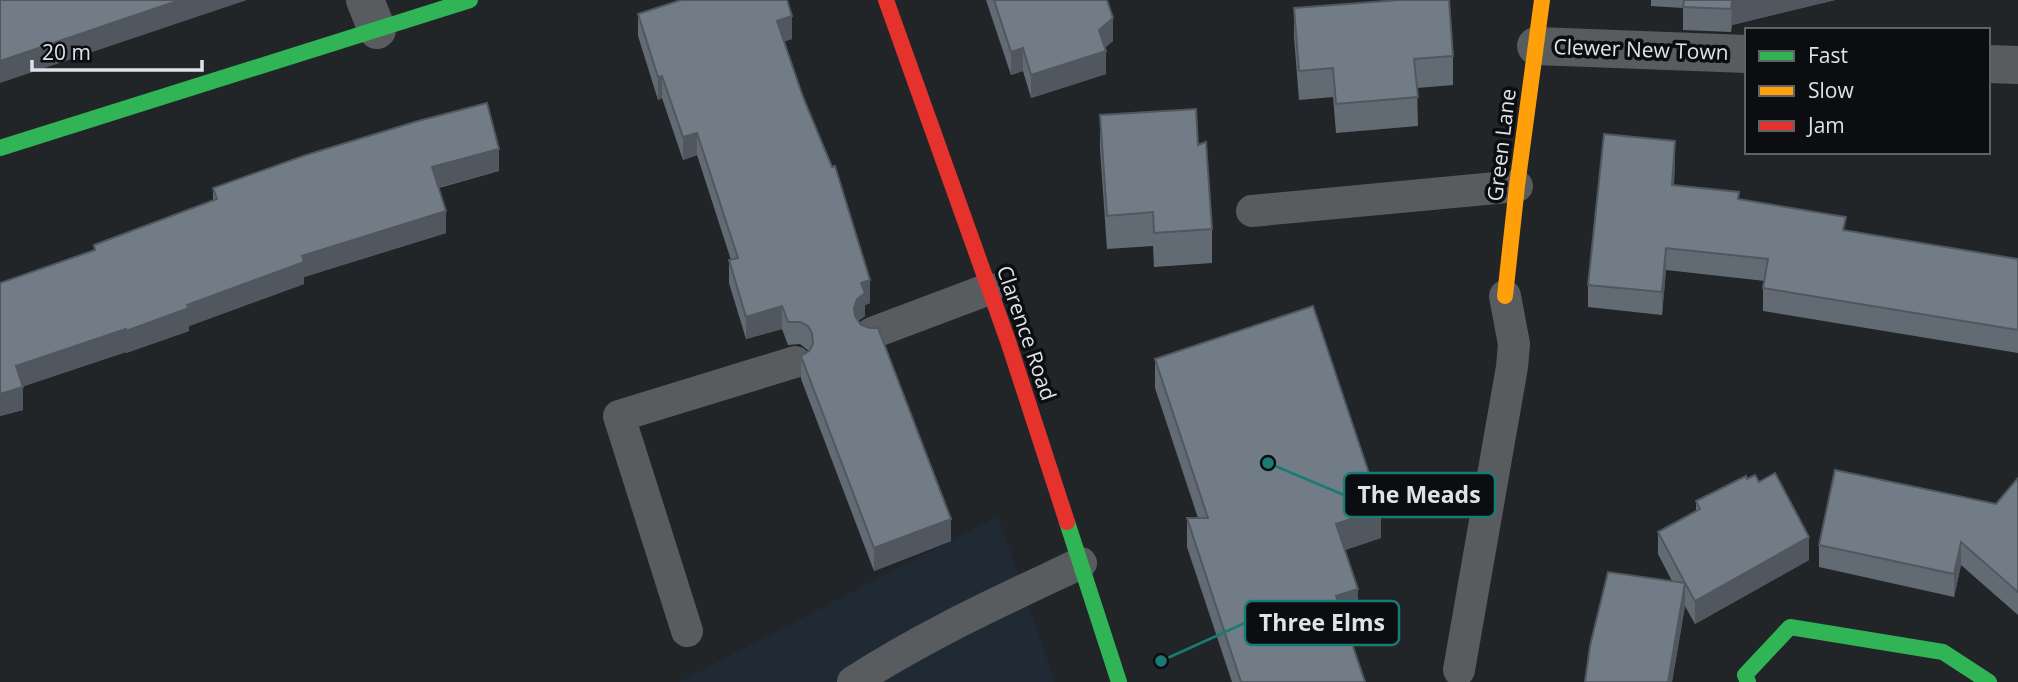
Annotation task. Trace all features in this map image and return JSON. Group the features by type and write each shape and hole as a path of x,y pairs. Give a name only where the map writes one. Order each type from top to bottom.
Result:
{"street":[{"path":"0,148 371,15 471,0"},
{"name":"Clarence Road","path":"886,0 989,289 1119,682"},
{"name":"Green Lane","path":"1505,296 1542,0"},
{"name":"Clewer New Town","path":"1536,46 1745,54"},
{"path":"1990,64 2018,65"},
{"path":"1748,682 1745,675 1790,627 1943,652 1989,682"}],"lane":[{"path":"1252,211 1517,186"},
{"path":"872,333 989,289"},
{"path":"1459,670 1512,367 1514,344 1505,296"},
{"path":"687,631 619,415 795,362"},
{"path":"853,682 896,654 958,621 1081,563"}],"shaded area":[{"path":"998,516 1055,682 679,682"}],"building":[{"path":"0,0 180,0 0,61"},
{"path":"681,0 787,0 792,16 777,21 803,97 832,167 835,166 870,280 861,283 865,293 857,299 855,316 861,325 878,328 951,519 874,548 801,356 809,351 813,344 812,333 808,326 800,322 788,322 782,306 746,317 729,260 738,258 697,133 683,137 662,76 658,77 638,14"},
{"path":"994,0 1107,0 1113,18 1099,30 1106,51 1031,75 1023,48 1011,52"},
{"path":"1399,0 1449,0 1453,56 1414,59 1418,97 1336,104 1333,68 1299,71 1294,8"},
{"path":"1684,0 1740,0 1732,2 1731,9 1683,7"},
{"path":"487,103 499,149 432,167 446,211 302,256 304,262 187,305 189,308 16,366 23,387 0,394 0,283 95,250 94,245 217,199 213,188 306,155"},
{"path":"1196,109 1198,145 1206,142 1212,229 1154,233 1153,212 1107,216 1100,115"},
{"path":"1604,134 1675,141 1672,185 1739,192 1738,199 1846,217 1843,230 2018,259 2018,330 1763,288 1768,259 1666,248 1662,292 1588,285"},
{"path":"1313,306 1381,509 1336,524 1358,589 1336,596 1365,682 1241,682 1187,518 1208,518 1155,359"},
{"path":"1835,470 1996,504 2018,478 2018,592 1961,542 1954,574 1819,545"},
{"path":"1775,473 1809,537 1695,601 1658,532 1700,509 1696,501 1746,476 1747,479 1755,475 1759,482"},
{"path":"1608,572 1685,583 1668,682 1585,682 1590,646"}],"traffic: fast":[{"path":"0,148 470,0"},
{"path":"1067,522 1119,682"},
{"path":"1748,682 1745,675 1790,627 1943,652 1989,682"}],"traffic: slow":[{"path":"1505,296 1542,0"}],"traffic: jam":[{"path":"886,0 1008,341 1067,522"}],"place":[{"name":"The Meads","path":"1268,463"},
{"name":"Three Elms","path":"1161,661"}]}
